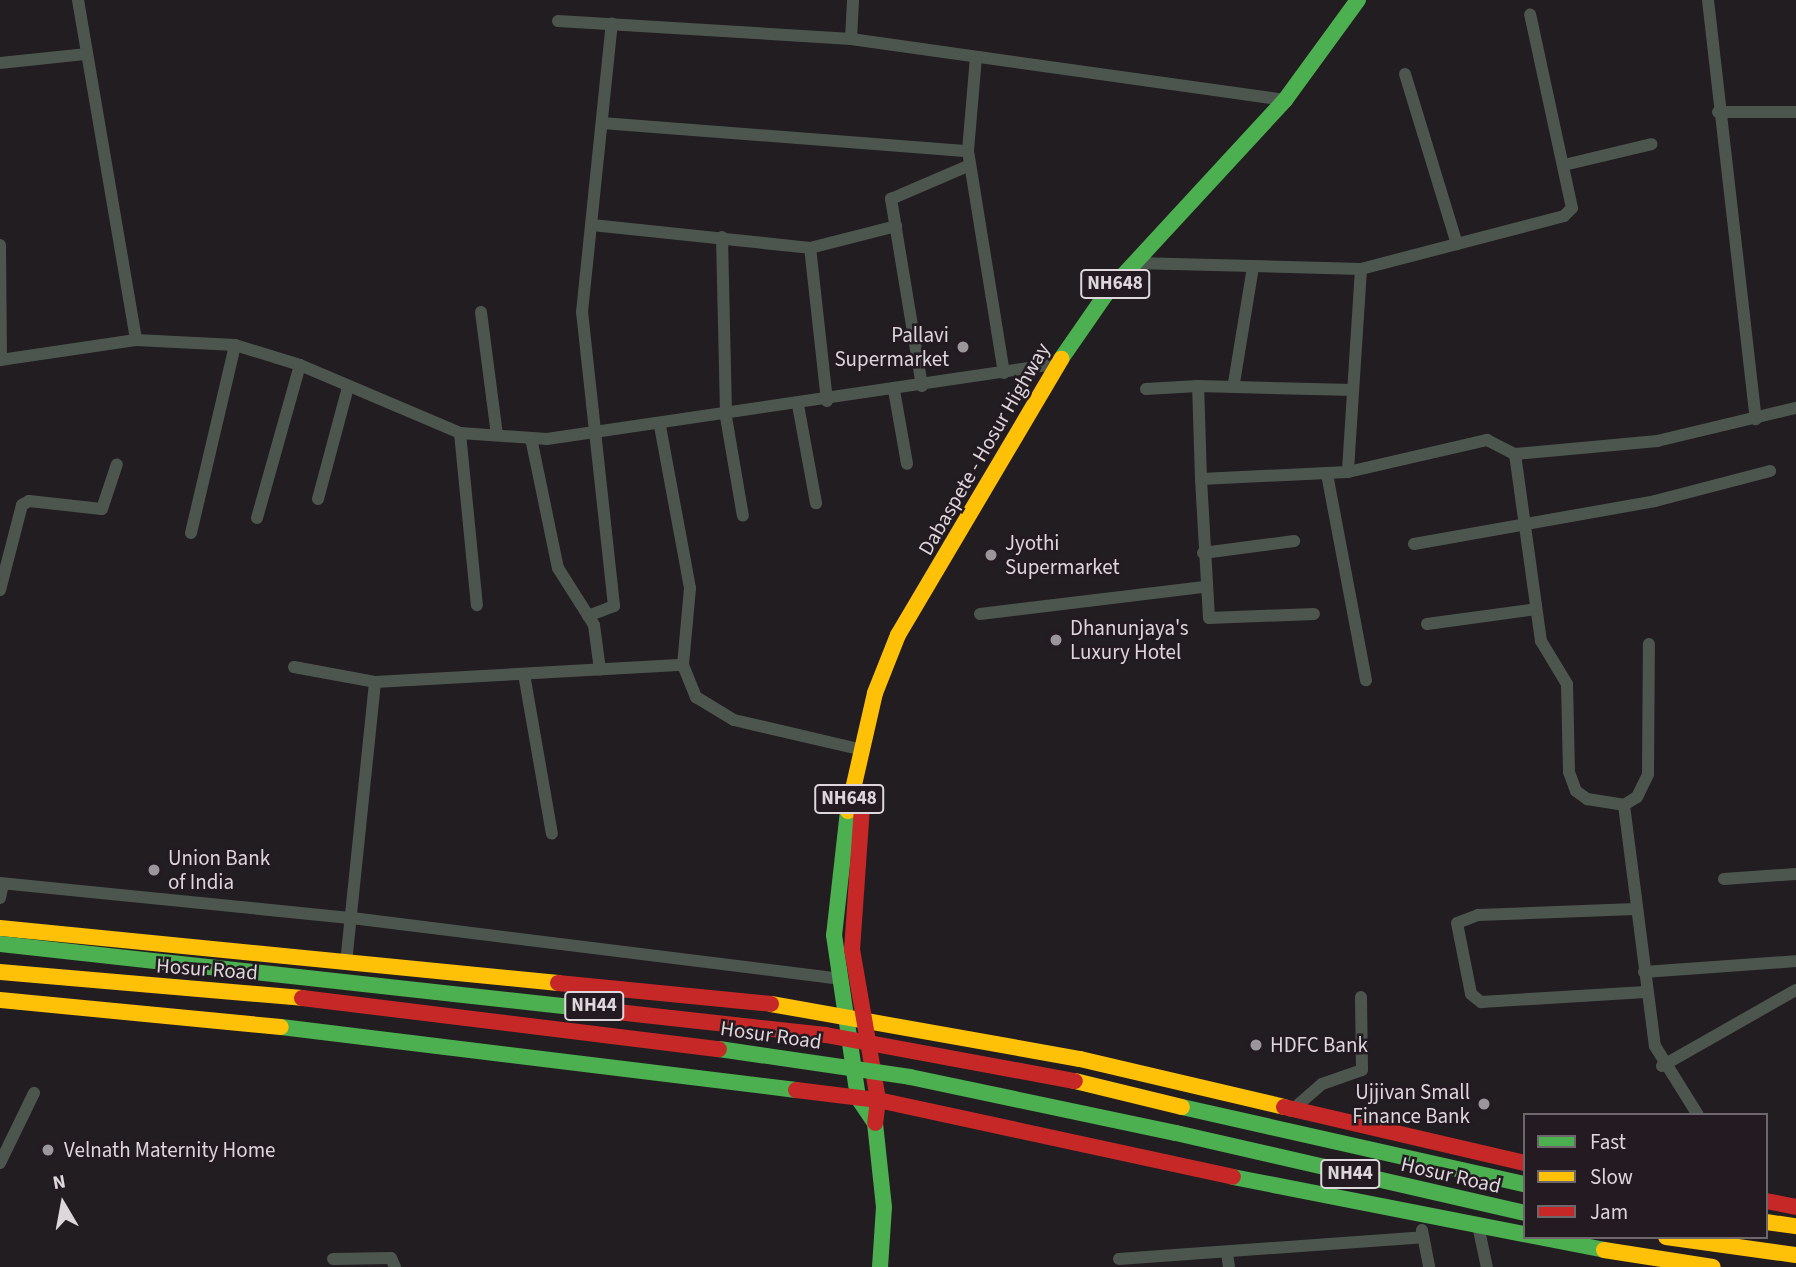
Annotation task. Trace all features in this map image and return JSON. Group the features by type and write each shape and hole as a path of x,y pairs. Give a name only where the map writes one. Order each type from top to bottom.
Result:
{"main road":[{"name":"Dabaspete - Hosur Highway","path":"858,1098 836,978 839,862 859,750 898,635 923,598 1055,364 1135,263 1285,100 1356,1"},
{"name":"Dabaspete - Hosur Highway","path":"878,1100 862,1018 852,926 869,756 924,614 923,598"},
{"path":"0,929 862,1018 1080,1059 1291,1111 1523,1163"},
{"name":"Hosur Road","path":"0,944 826,1035 1051,1075 1523,1184"},
{"name":"Hosur Road","path":"0,972 292,997 735,1051 911,1077 1176,1133 1523,1213"},
{"path":"0,1000 187,1015 878,1100 1479,1230 1523,1237"},
{"name":"NH648","path":"858,1098 875,1123"},
{"name":"NH648","path":"875,1123 878,1100"},
{"path":"875,1123 884,1207 880,1267"},
{"path":"1768,1201 1796,1206"},
{"path":"1768,1222 1796,1226"},
{"path":"1536,1239 1713,1267"},
{"path":"1680,1239 1796,1255"}],"street":[{"path":"78,0 85,54 136,340"},
{"path":"851,39 853,0"},
{"path":"1708,0 1718,112 1756,419"},
{"path":"1135,263 1361,269 1564,216 1572,200 1530,14"},
{"path":"558,21 851,39 1285,100"},
{"path":"588,616 614,606 591,434 582,312 612,24"},
{"path":"0,63 85,54"},
{"path":"976,57 968,151 1004,373"},
{"path":"1405,74 1457,244"},
{"path":"1718,112 1796,112"},
{"path":"602,122 968,151"},
{"path":"1564,165 1652,145"},
{"path":"922,386 891,199 970,165"},
{"path":"592,225 810,248 896,226"},
{"path":"722,237 726,417 743,516"},
{"path":"0,246 1,360 136,340 235,345 300,365 460,433 531,438 660,426 1055,364"},
{"path":"810,248 827,401"},
{"path":"1234,383 1253,267"},
{"path":"1348,472 1361,269"},
{"path":"481,312 497,435"},
{"path":"191,533 235,345"},
{"path":"257,518 300,365"},
{"path":"1146,389 1234,383 1353,390"},
{"path":"1198,386 1205,610 1220,621 1314,614"},
{"path":"318,499 348,387"},
{"path":"894,390 906,464"},
{"path":"798,405 816,503"},
{"path":"1202,479 1348,472 1487,440 1515,454 1657,441 1796,408"},
{"path":"660,426 690,588 683,666 696,697 712,710 859,750"},
{"path":"460,433 477,605"},
{"path":"531,438 558,568 598,635 600,670"},
{"path":"1515,454 1522,528 1541,641 1564,672 1569,772 1576,792 1624,805 1637,797 1648,774 1649,644"},
{"path":"0,590 22,505 29,500 102,509 117,464"},
{"path":"1414,544 1522,528 1770,471"},
{"path":"1327,474 1366,680"},
{"path":"1203,553 1294,541"},
{"path":"980,614 1204,587"},
{"path":"1427,624 1536,609"},
{"path":"294,667 375,682 683,666"},
{"path":"524,674 552,834"},
{"path":"346,963 375,682"},
{"path":"1624,805 1646,992 1662,1066 1697,1113"},
{"path":"1724,879 1796,874"},
{"path":"0,898 2,884 352,918 836,978"},
{"path":"1635,909 1478,915 1458,923 1471,994 1481,1002 1646,992"},
{"path":"1644,972 1796,961"},
{"path":"1662,1066 1796,990"},
{"path":"1291,1111 1322,1084 1362,1070 1361,998"},
{"path":"0,1163 34,1093"},
{"path":"1419,1217 1429,1267"},
{"path":"1479,1230 1487,1267"},
{"path":"1119,1259 1423,1237"},
{"path":"1227,1253 1229,1267"},
{"path":"332,1259 391,1258 395,1267"}],"traffic: fast":[{"path":"1061,359 1106,294 1285,100 1358,0"},
{"path":"848,811 834,935 858,1098 875,1123"},
{"path":"0,944 617,1012"},
{"path":"281,1027 796,1090"},
{"path":"719,1049 910,1077 1176,1133"},
{"path":"1182,1107 1523,1184"},
{"path":"875,1123 884,1207 880,1267"},
{"path":"1176,1133 1523,1213"},
{"path":"1233,1177 1523,1234"},
{"path":"1548,1239 1604,1250"}],"traffic: slow":[{"path":"848,811 875,693 898,635 1061,359"},
{"path":"0,928 558,983"},
{"path":"0,972 302,998"},
{"path":"0,1000 281,1027"},
{"path":"771,1004 1080,1059 1284,1107"},
{"path":"1075,1081 1182,1107"},
{"path":"1768,1222 1796,1226"},
{"path":"1680,1239 1796,1255"},
{"path":"1604,1250 1713,1267"}],"traffic: jam":[{"path":"862,807 852,949 878,1100 875,1123"},
{"path":"558,983 771,1004"},
{"path":"302,998 719,1049"},
{"path":"617,1012 826,1035 1075,1081"},
{"path":"796,1090 878,1100 1233,1177"},
{"path":"1284,1107 1523,1163"},
{"path":"1768,1201 1796,1207"}],"place":[{"name":"Pallavi Supermarket","path":"963,347"},
{"name":"Jyothi Supermarket","path":"991,555"},
{"name":"Dhanunjaya's Luxury Hotel","path":"1056,640"},
{"name":"Union Bank of India","path":"154,870"},
{"name":"HDFC Bank","path":"1256,1045"},
{"name":"Ujjivan Small Finance Bank","path":"1484,1104"},
{"name":"Velnath Maternity Home","path":"48,1150"}]}
